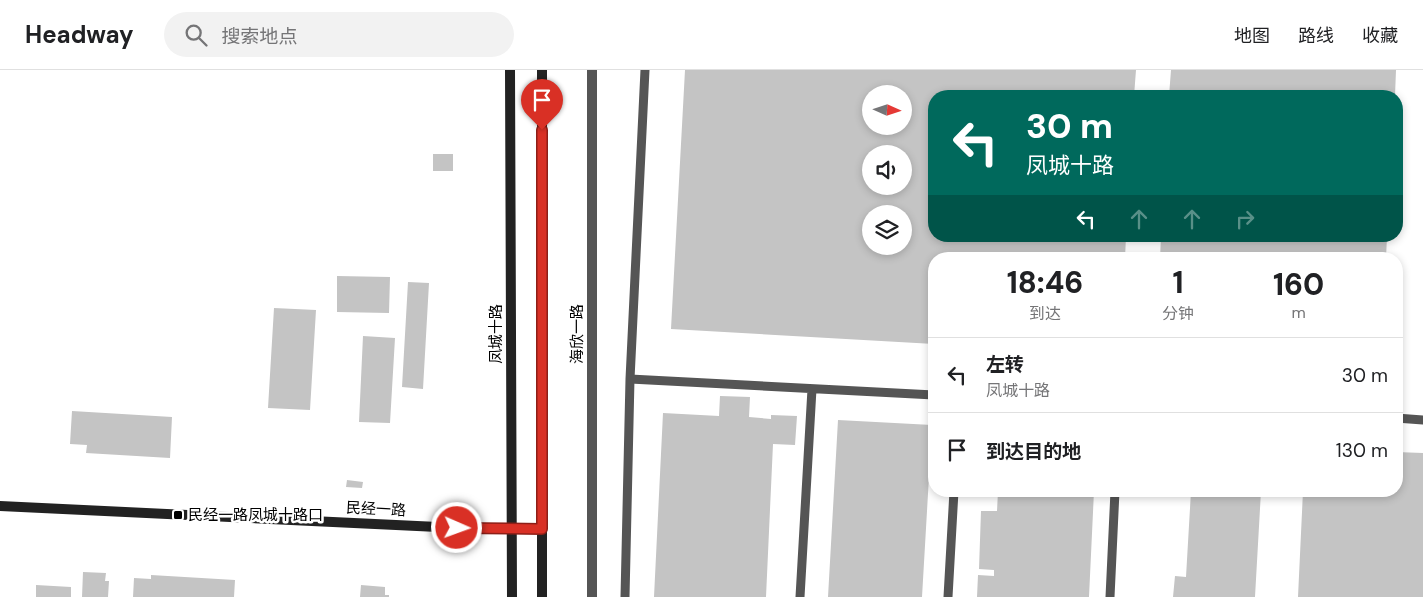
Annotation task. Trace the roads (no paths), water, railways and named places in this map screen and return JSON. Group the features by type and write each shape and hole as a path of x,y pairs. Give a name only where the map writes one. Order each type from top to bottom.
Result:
{"main road":[{"name":"凤城十路","path":"510,70 512,597"},
{"path":"542,70 542,597"},
{"name":"民经一路","path":"0,506 512,530 542,529"}],"street":[{"name":"海欣一路","path":"592,70 592,597"}],"lane":[{"path":"625,597 630,379 645,70"},
{"path":"630,379 928,395"},
{"path":"800,597 812,388"},
{"path":"1403,419 1423,420"},
{"path":"948,597 954,497"},
{"path":"1110,597 1115,497"}],"place":[{"name":"民经一路凤城十路口","path":"178,515"}]}
